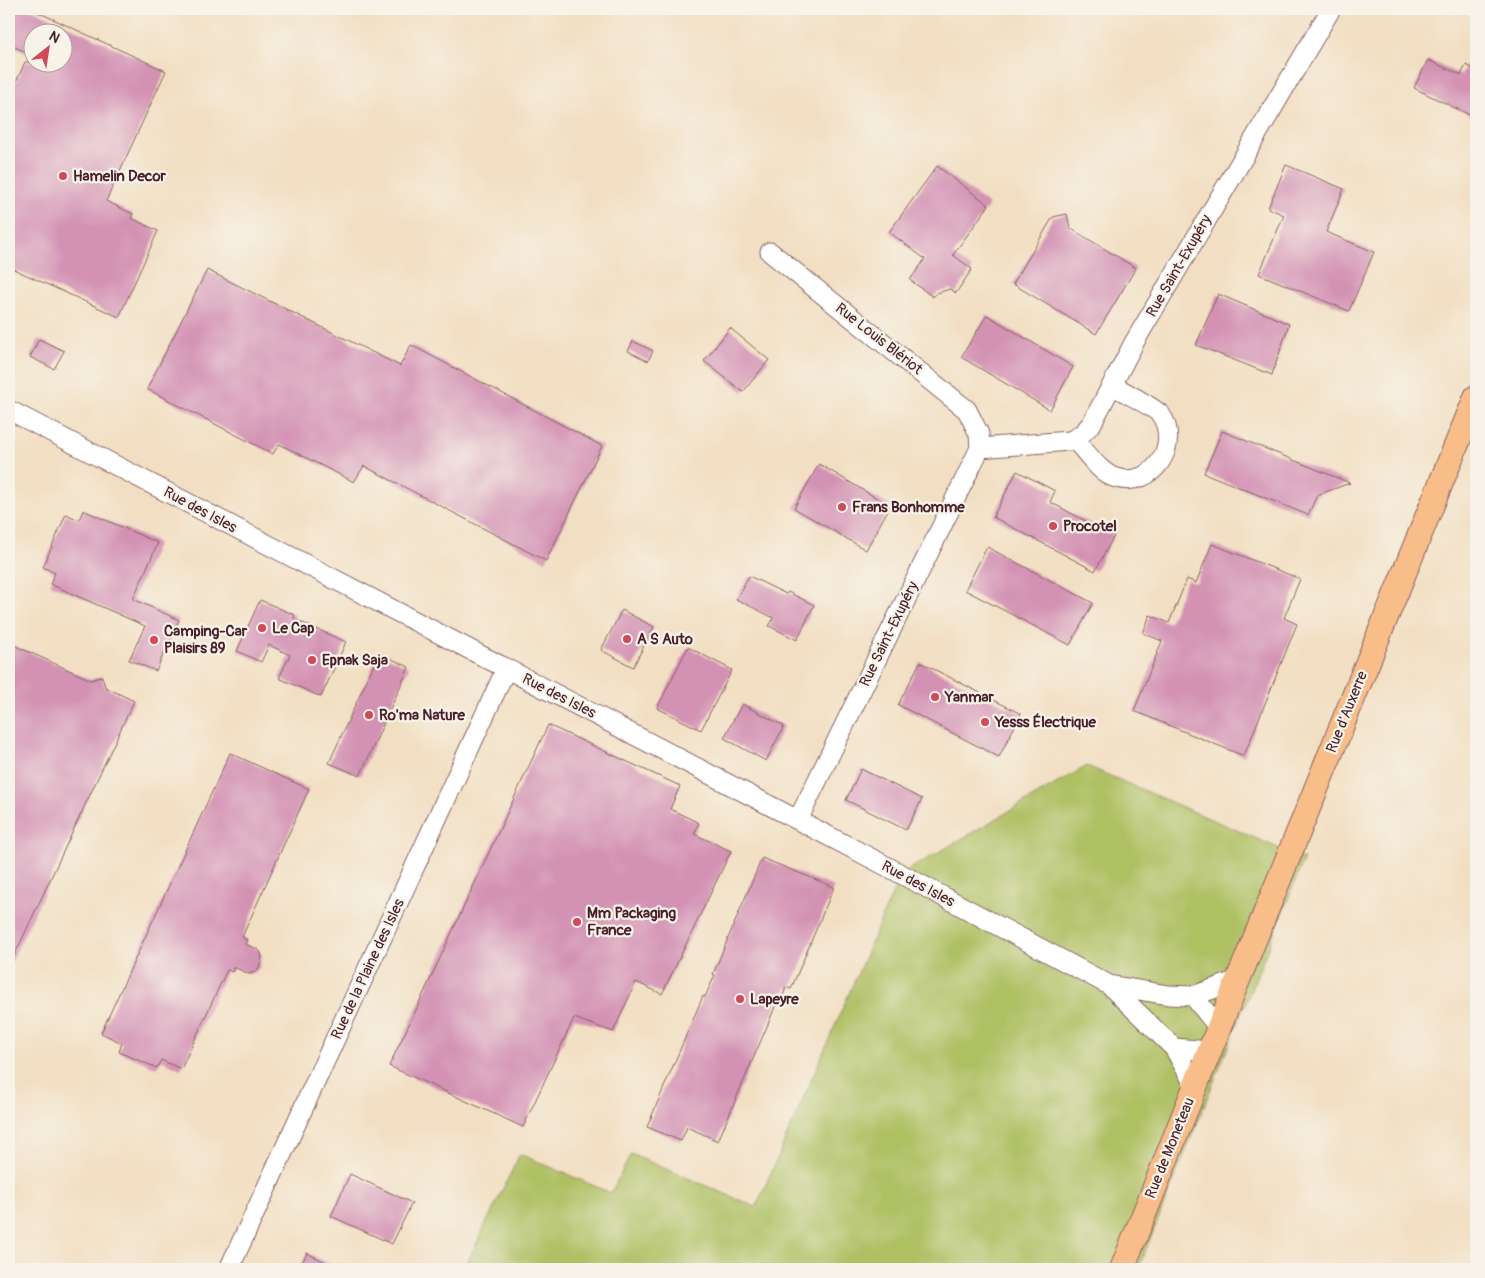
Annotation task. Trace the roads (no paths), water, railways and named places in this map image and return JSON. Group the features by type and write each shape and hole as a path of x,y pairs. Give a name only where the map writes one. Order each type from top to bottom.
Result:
{"main road":[{"name":"Rue d'Auxerre","path":"1219,1028 1476,397"},
{"name":"Rue de Moneteau","path":"1122,1269 1219,1028"}],"street":[{"name":"Rue Saint-Exupéry","path":"1080,445 1084,432 1092,423 1140,332 1331,9"},
{"name":"Rue Louis Blériot","path":"770,252 967,410 979,441"},
{"path":"979,441 1069,441 1080,445 1103,471 1116,478 1140,478 1154,470 1160,463 1167,448 1167,432 1160,414 1112,385"},
{"name":"Rue des Isles","path":"9,410 798,820 1109,986 1174,1048 1195,1086"},
{"name":"Rue Saint-Exupéry","path":"798,820 979,441"},
{"name":"Rue de la Plaine des Isles","path":"229,1269 506,669"},
{"name":"Rue des Isles","path":"1109,986 1193,996 1238,980"},
{"path":"1193,996 1219,1028"},
{"path":"1174,1048 1209,1052"}],"place":[{"name":"Hamelin Decor","path":"63,176"},
{"name":"Frans Bonhomme","path":"842,507"},
{"name":"Procotel","path":"1053,526"},
{"name":"Le Cap","path":"262,628"},
{"name":"A S Auto","path":"627,639"},
{"name":"Camping-Car Plaisirs 89","path":"154,640"},
{"name":"Epnak Saja","path":"312,660"},
{"name":"Yanmar","path":"935,697"},
{"name":"Ro'ma Nature","path":"369,715"},
{"name":"Yesss Électrique","path":"985,722"},
{"name":"Mm Packaging France","path":"577,922"},
{"name":"Lapeyre","path":"740,999"}]}
